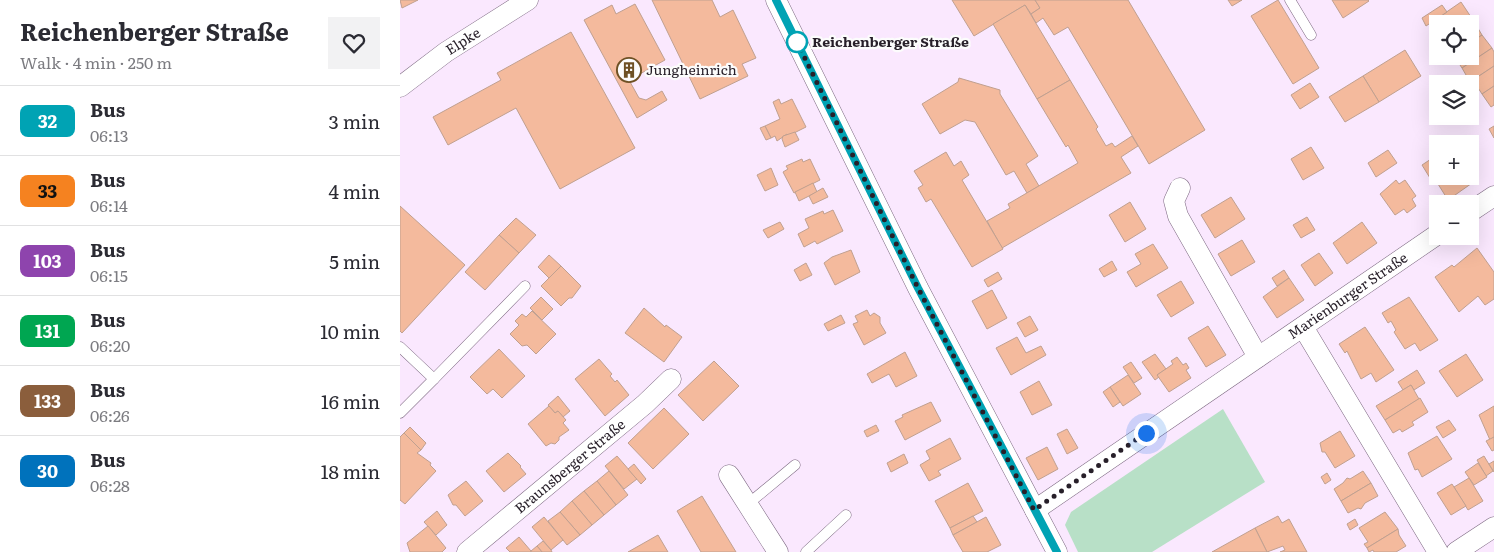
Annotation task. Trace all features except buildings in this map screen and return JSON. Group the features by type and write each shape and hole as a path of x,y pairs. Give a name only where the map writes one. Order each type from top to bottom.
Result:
{"street":[{"name":"Elpke","path":"400,87 446,52 528,0"},
{"path":"776,0 918,288 1057,552"},
{"path":"1180,188 1174,201 1178,216 1258,357"},
{"path":"1479,206 1494,196"},
{"name":"Marienburger Straße","path":"1034,510 1429,240"},
{"path":"1303,327 1438,552"},
{"name":"Braunsberger Straße","path":"467,552 645,404 671,379"},
{"path":"729,475 778,552"},
{"path":"1456,552 1494,527"}],"lane":[{"path":"1290,0 1312,35"},
{"path":"400,413 524,286"},
{"path":"400,347 434,379"},
{"path":"748,504 795,465"},
{"path":"806,552 846,515"}],"green space":[{"path":"1223,409 1265,482 1152,552 1078,552 1065,525 1071,512"}],"bus line":[{"name":"32","path":"776,0 918,288 1057,552"}],"place":[{"name":"Reichenberger Straße","path":"797,42"},
{"name":"Jungheinrich","path":"629,70"}],"route":[{"path":"797,42 918,288 1034,510 1146,433"}]}
